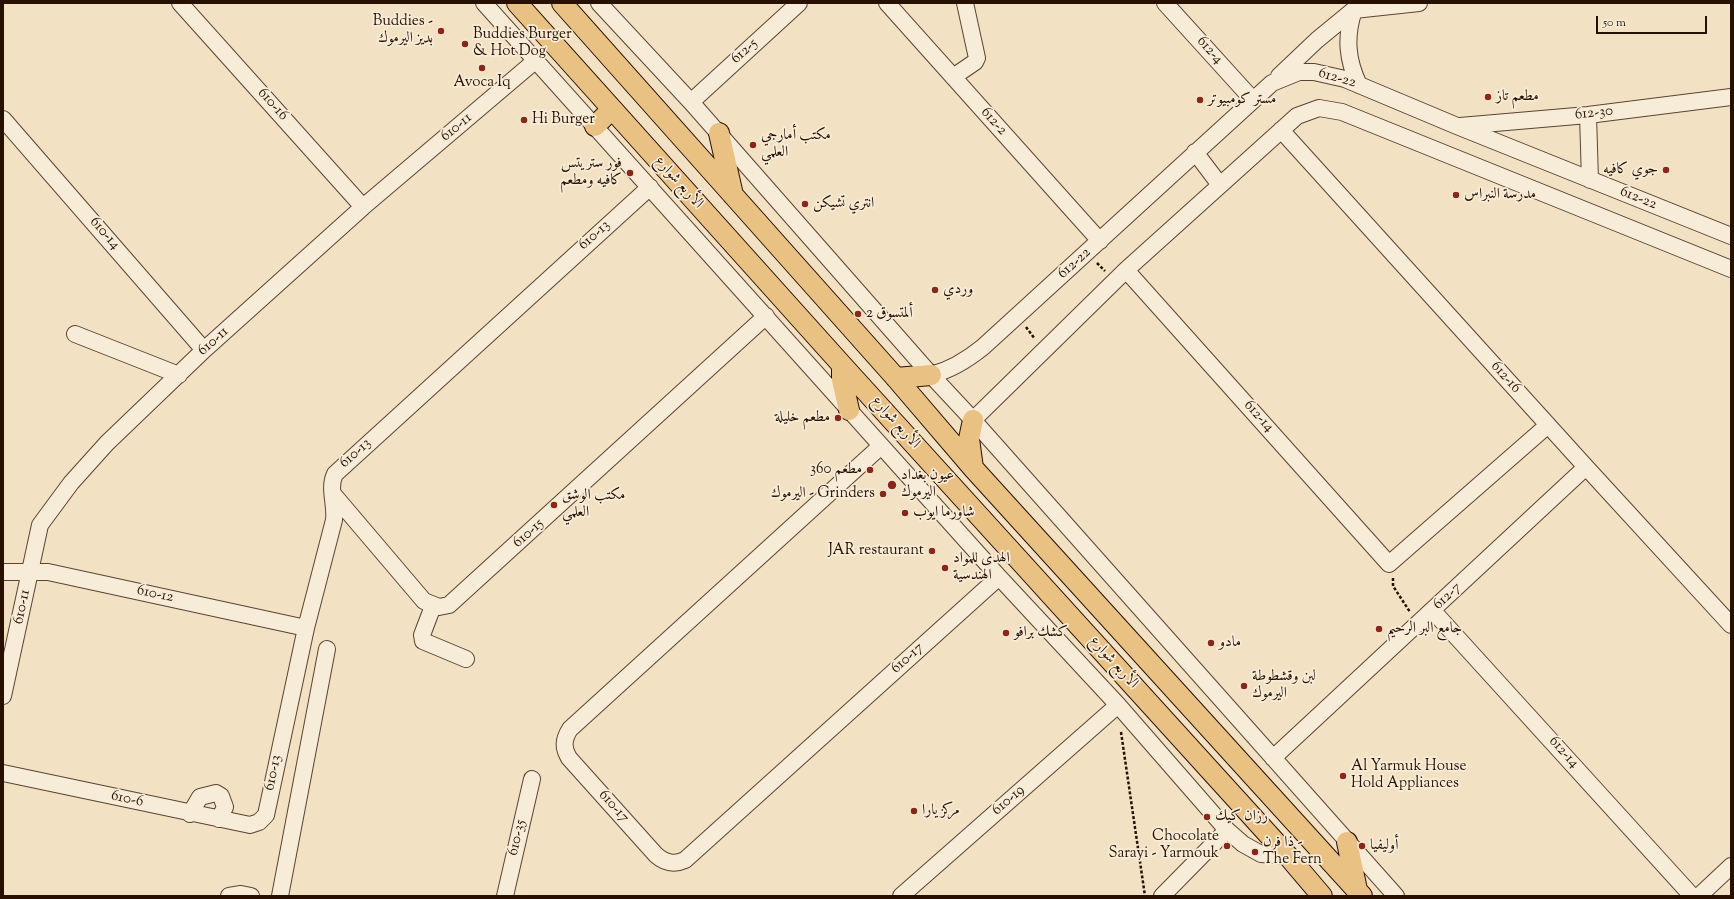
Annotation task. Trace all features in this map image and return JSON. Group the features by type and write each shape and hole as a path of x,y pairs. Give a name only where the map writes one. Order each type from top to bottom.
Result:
{"main road":[{"name":"الأربع شوارع","path":"517,3 842,365 1288,856 1322,896"},
{"name":"الأربع شوارع","path":"562,3 788,259 896,378 973,468 1360,893"},
{"path":"595,126 612,109"},
{"path":"719,133 733,195"},
{"path":"765,278 781,274 786,267 788,259"},
{"path":"791,308 794,299 800,293 809,290 818,292"},
{"path":"842,365 842,380 849,410"},
{"path":"896,378 931,375"},
{"path":"973,420 969,444 973,468"},
{"path":"1346,842 1360,893"}],"street":[{"name":"610-16","path":"180,3 363,207"},
{"path":"484,3 881,446 1118,705 1227,830 1243,844 1261,854 1288,856"},
{"path":"599,3 719,133 931,375 973,420 1274,758 1346,842 1396,896"},
{"name":"612-5","path":"691,102 799,3"},
{"name":"612-2","path":"887,3 1100,241"},
{"path":"953,77 975,62 977,58 965,3"},
{"name":"612-4","path":"1165,3 1253,100"},
{"path":"1272,82 1317,40 1358,6 1419,3"},
{"path":"1358,6 1348,35 1348,48 1350,61 1359,85"},
{"name":"610-11","path":"3,696 40,525 71,483 107,443 204,350 363,207 535,61"},
{"name":"612-22","path":"931,375 944,372 971,356 1100,241 1272,82 1298,72 1330,74 1731,236"},
{"name":"612-30","path":"1457,126 1588,115 1731,97"},
{"name":"612-22","path":"973,420 1126,270 1220,185 1281,130 1304,112 1319,108 1335,109 1731,269"},
{"path":"1588,115 1590,180"},
{"name":"610-14","path":"4,123 204,350"},
{"name":"612-16","path":"1281,130 1548,426 1731,625"},
{"path":"1195,152 1220,185"},
{"name":"610-13","path":"250,825 259,822 266,815 306,628 334,520 332,484 335,474 650,187"},
{"name":"612-14","path":"1126,270 1389,564"},
{"name":"610-15","path":"434,606 444,607 454,602 766,316"},
{"path":"75,334 179,375"},
{"path":"1389,564 1548,426"},
{"name":"610-17","path":"881,446 570,729 564,747 569,758 656,855 665,861 680,862 685,860 1000,577"},
{"name":"612-7","path":"1274,758 1586,467"},
{"path":"333,494 424,601 434,606 422,635 423,641 466,659"},
{"name":"610-12","path":"3,572 41,571 55,573 306,628"},
{"name":"612-14","path":"1433,611 1692,896"},
{"path":"280,896 327,649"},
{"name":"610-19","path":"901,896 1118,705"},
{"name":"610-6","path":"3,773 190,814 250,825"},
{"name":"610-35","path":"505,896 532,779"},
{"path":"190,814 200,797 216,793 221,796 224,801 224,812 219,819"},
{"path":"1162,896 1227,830"},
{"path":"1699,896 1731,866"},
{"path":"229,896 240,894 251,896"}],"path":[{"path":"1086,253 1115,282"},
{"path":"1017,316 1045,350"},
{"path":"1389,564 1392,572 1393,586 1406,606 1420,623"},
{"path":"1118,705 1144,896"}],"place":[{"name":"Buddies - بديز اليرموك","path":"441,31"},
{"name":"Buddies Burger & Hot Dog","path":"465,44"},
{"name":"Avoca Iq","path":"482,68"},
{"name":"مطعم تاز","path":"1488,97"},
{"name":"مستر كومبيوتر","path":"1200,100"},
{"name":"Hi Burger","path":"524,120"},
{"name":"مكتب أمارجي العلمي","path":"753,145"},
{"name":"جوي كافيه","path":"1666,170"},
{"name":"فور ستريتس كافيه ومطعم","path":"630,173"},
{"name":"مدرسة النبراس","path":"1456,195"},
{"name":"انتري تشيكن","path":"805,204"},
{"name":"وردي","path":"935,290"},
{"name":"ألمتسوق 2","path":"858,314"},
{"name":"مطعم خليلة","path":"838,418"},
{"name":"مطعم 360","path":"870,470"},
{"name":"عيون بغداد اليرموك","path":"892,485"},
{"name":"اليرموك - Grinders","path":"883,494"},
{"name":"مكتب الوشق العلمي","path":"554,505"},
{"name":"شاورما ايوب","path":"905,513"},
{"name":"JAR restaurant","path":"932,551"},
{"name":"الهدى للمواد الهندسية","path":"945,568"},
{"name":"جامع البر الرحيم","path":"1379,629"},
{"name":"كشك برافو","path":"1006,633"},
{"name":"مادو","path":"1211,643"},
{"name":"لبن وقشطوطة اليرموك","path":"1244,686"},
{"name":"Al Yarmuk House Hold Appliances","path":"1343,776"},
{"name":"مركز يارا","path":"914,811"},
{"name":"رزان كيك","path":"1207,817"},
{"name":"Chocolate Sarayi - Yarmouk","path":"1227,846"},
{"name":"أوليفيا","path":"1362,846"},
{"name":"ذا فرن - The Fern","path":"1255,852"}]}
